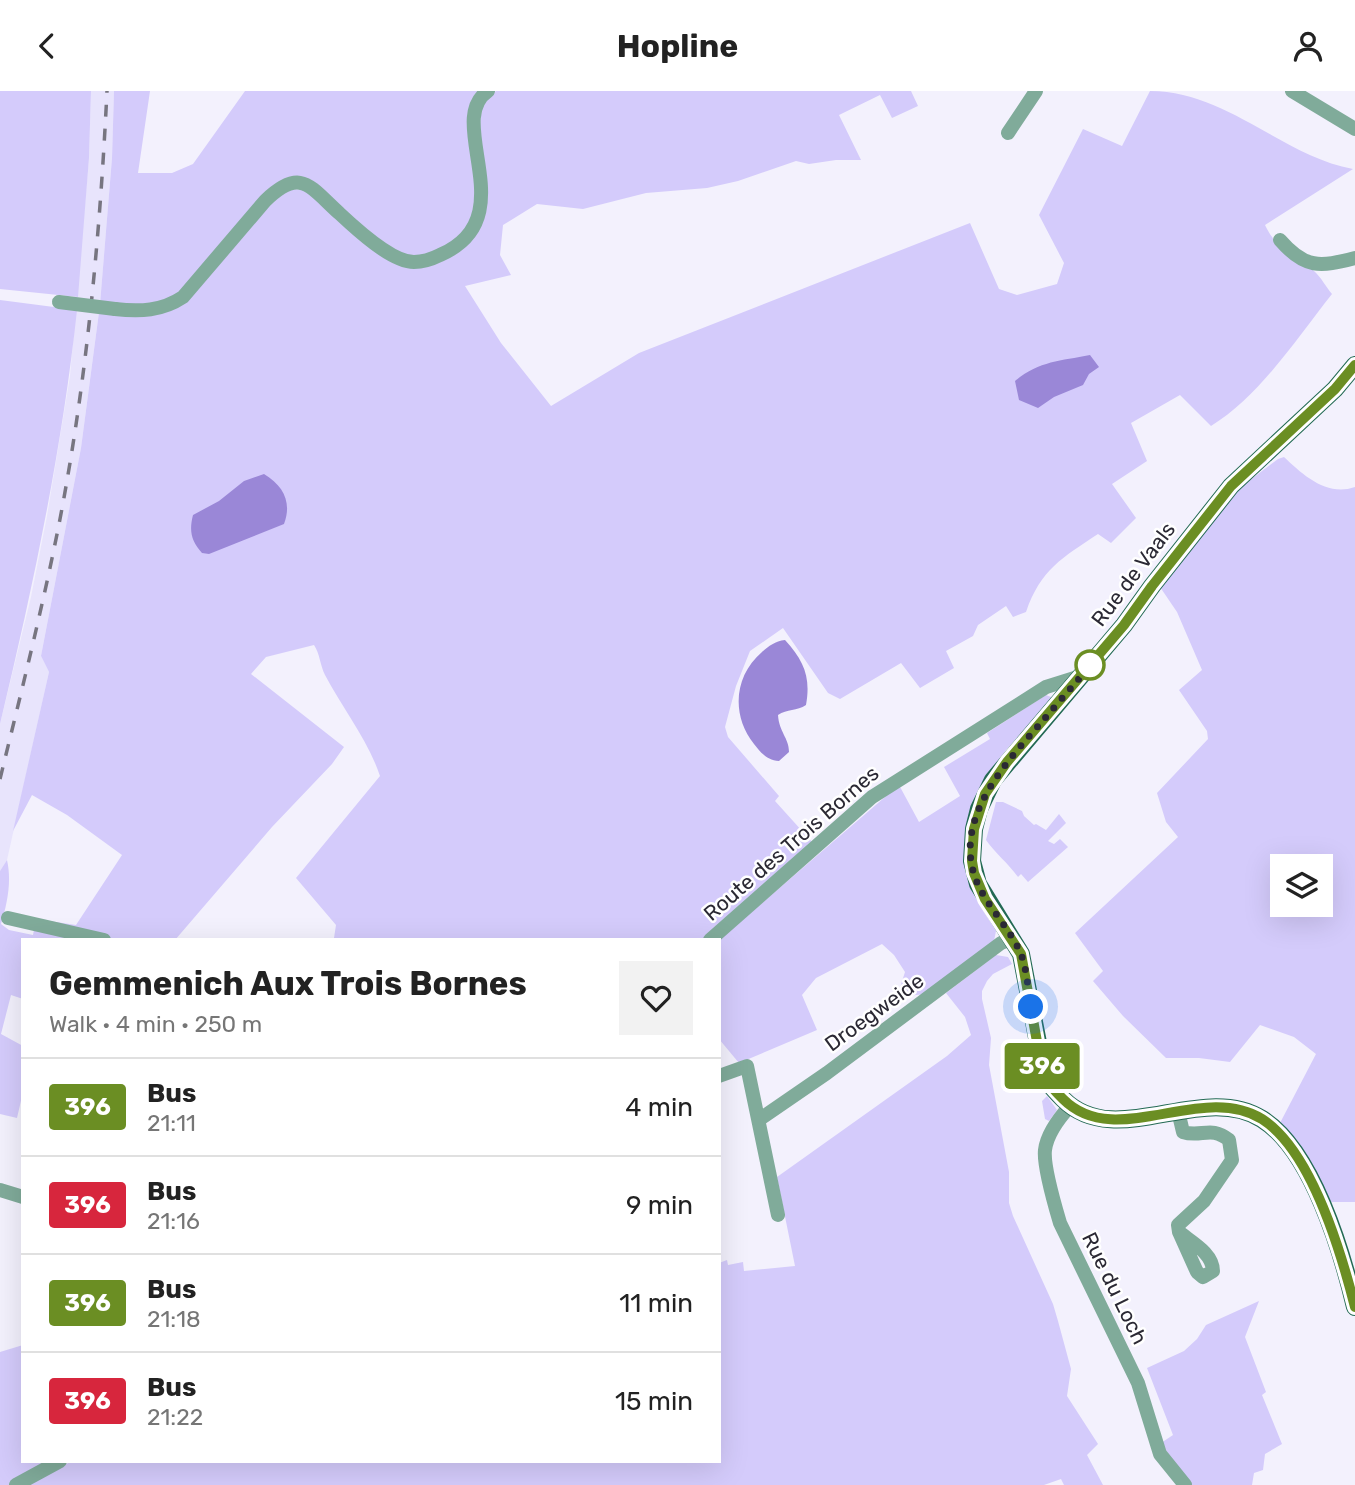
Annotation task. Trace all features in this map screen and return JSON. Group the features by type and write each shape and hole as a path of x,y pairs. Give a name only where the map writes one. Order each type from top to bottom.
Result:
{"main road":[{"name":"Rue de Vaals","path":"1355,365 1335,389 1231,486 1124,625 993,780 979,809 974,829 972,861 985,899 1012,939 1024,965 1045,1077 1070,1106 1094,1117 1109,1119 1216,1106 1234,1108 1260,1118 1286,1140 1296,1153 1335,1240 1355,1307"}],"street":[{"path":"59,302 139,311 172,305 183,297 276,189 297,183 315,189 338,212 398,258 415,262 428,260 455,249 470,234 482,205 474,134 477,106 482,95 488,91"},
{"path":"1008,132 1036,91"},
{"path":"1292,91 1355,129"},
{"path":"1280,240 1301,260 1315,265 1355,258"},
{"name":"Route des Trois Bornes","path":"712,938 872,797 1046,687 1081,676"},
{"path":"8,918 95,938"},
{"name":"Droegweide","path":"760,1119 856,1052 1001,943 1012,939"},
{"path":"721,1075 747,1066 778,1215"},
{"name":"Rue du Loch","path":"1070,1106 1057,1121 1045,1150 1052,1196 1060,1223 1138,1383 1160,1454 1185,1485"},
{"path":"1178,1111 1183,1132 1188,1134 1210,1131 1222,1134 1229,1140 1232,1160 1204,1202 1180,1221 1179,1232"},
{"path":"0,1190 21,1196"},
{"path":"16,1485 56,1463"}],"shaded area":[{"path":"0,91 91,91 89,158 78,297 0,289"},
{"path":"91,91 114,91 112,158 100,304 81,448 41,656 49,672 7,860 0,871 0,724 31,597 70,376 89,158"},
{"path":"114,91 150,91 138,173 172,173 193,164 245,91 481,91 478,203 467,232 427,257 400,256 291,178 182,295 158,306 100,304 112,158"},
{"path":"496,91 911,91 918,106 892,118 880,95 839,115 861,160 809,164 796,161 738,181 707,188 646,193 583,209 537,204 503,225 500,255 511,275 465,286 501,343 551,406 639,353 970,223 999,289 1017,295 1057,284 1064,263 1039,215 1083,129 1122,146 1150,91 1178,94 1204,101 1302,151 1353,169 1265,225 1276,242 1314,271 1332,294 1261,383 1229,414 1211,426 1180,395 1131,423 1147,461 1112,484 1136,518 1111,543 1098,534 1063,558 1039,585 1026,612 1013,617 1006,606 978,625 973,636 946,651 954,668 920,688 901,663 840,699 828,693 783,628 750,651 736,686 725,727 728,737 779,796 775,801 812,842 706,938 334,938 336,925 296,878 380,776 362,737 325,675 314,645 266,657 251,674 344,747 332,764 272,827 177,938 21,938 21,998 11,995 1,1034 21,1045 21,1101 17,1118 0,1114 0,871 7,860 8,893 1,924 9,930 33,935 36,919 76,925 122,855 67,815 32,795 13,831 49,672 41,656 81,448 99,312 160,311 287,189 309,190 408,265 473,237 479,226 485,201 480,130 483,100"},
{"path":"0,300 77,310 45,518 0,724"},
{"path":"1090,355 1099,367 1089,374 1083,385 1054,397 1038,408 1019,400 1015,381 1024,374 1050,363"},
{"path":"1284,457 1307,477 1325,487 1355,487 1355,1202 1331,1202 1303,1149 1280,1123 1316,1054 1294,1037 1260,1025 1230,1062 1166,1058 1123,1016 1093,981 1103,971 1075,933 1178,837 1166,822 1157,793 1208,739 1207,731 1179,690 1202,670 1177,612 1160,587 1238,489"},
{"path":"264,474 277,484 284,496 287,509 284,524 209,554 202,553 192,535 193,515 219,501 244,481"},
{"path":"785,640 801,662 808,686 806,705 778,715 789,752 779,761 762,753 747,733 739,708 739,696 741,684 753,662 770,646"},
{"path":"1046,695 1051,697 1051,701 1006,750 987,779 967,831 994,922 994,941 926,994 897,997 905,972 894,955 882,944 816,978 802,995 817,1030 739,1063 721,1041 721,938 899,785 919,822 960,796 944,767 990,739 987,733"},
{"path":"996,802 1003,802 1022,811 1034,825 1046,830 1059,814 1066,823 1048,841 1054,844 1060,839 1068,847 1028,882 1021,874 1018,877 986,840"},
{"path":"996,955 1008,957 1012,964 993,974 982,991 991,1038 989,1065 1009,1172 1009,1203 1053,1304 1071,1369 1067,1396 1098,1444 1087,1455 1103,1485 1064,1485 1061,1479 1044,1485 25,1485 68,1463 721,1463 721,1262 727,1260 728,1265 743,1262 744,1271 795,1266 777,1177 947,1056 971,1035 965,1017 946,993"},
{"path":"1047,1096 1057,1110 1049,1121 1045,1119 1042,1101"},
{"path":"1259,1301 1245,1337 1266,1392 1262,1395 1282,1444 1265,1454 1263,1470 1254,1473 1252,1485 1192,1485 1182,1475 1161,1443 1173,1435 1147,1368 1184,1351 1197,1339 1206,1325"},
{"path":"21,1346 21,1463 48,1463 9,1485 0,1485 0,1352"}],"railway":[{"path":"0,779 60,519 78,413 91,306 107,91"}],"bus line":[{"name":"396","path":"1355,365 1335,389 1231,486 1124,625 993,780 979,809 974,829 972,861 985,899 1021,954 1042,1069 1051,1086 1070,1106 1094,1117 1130,1119 1216,1106 1247,1112 1273,1127 1296,1153 1310,1179 1335,1240 1355,1307"}],"route":[{"path":"1031,1007 1021,954 985,899 974,873 974,829 979,809 993,780 1096,659 1090,665"}]}
